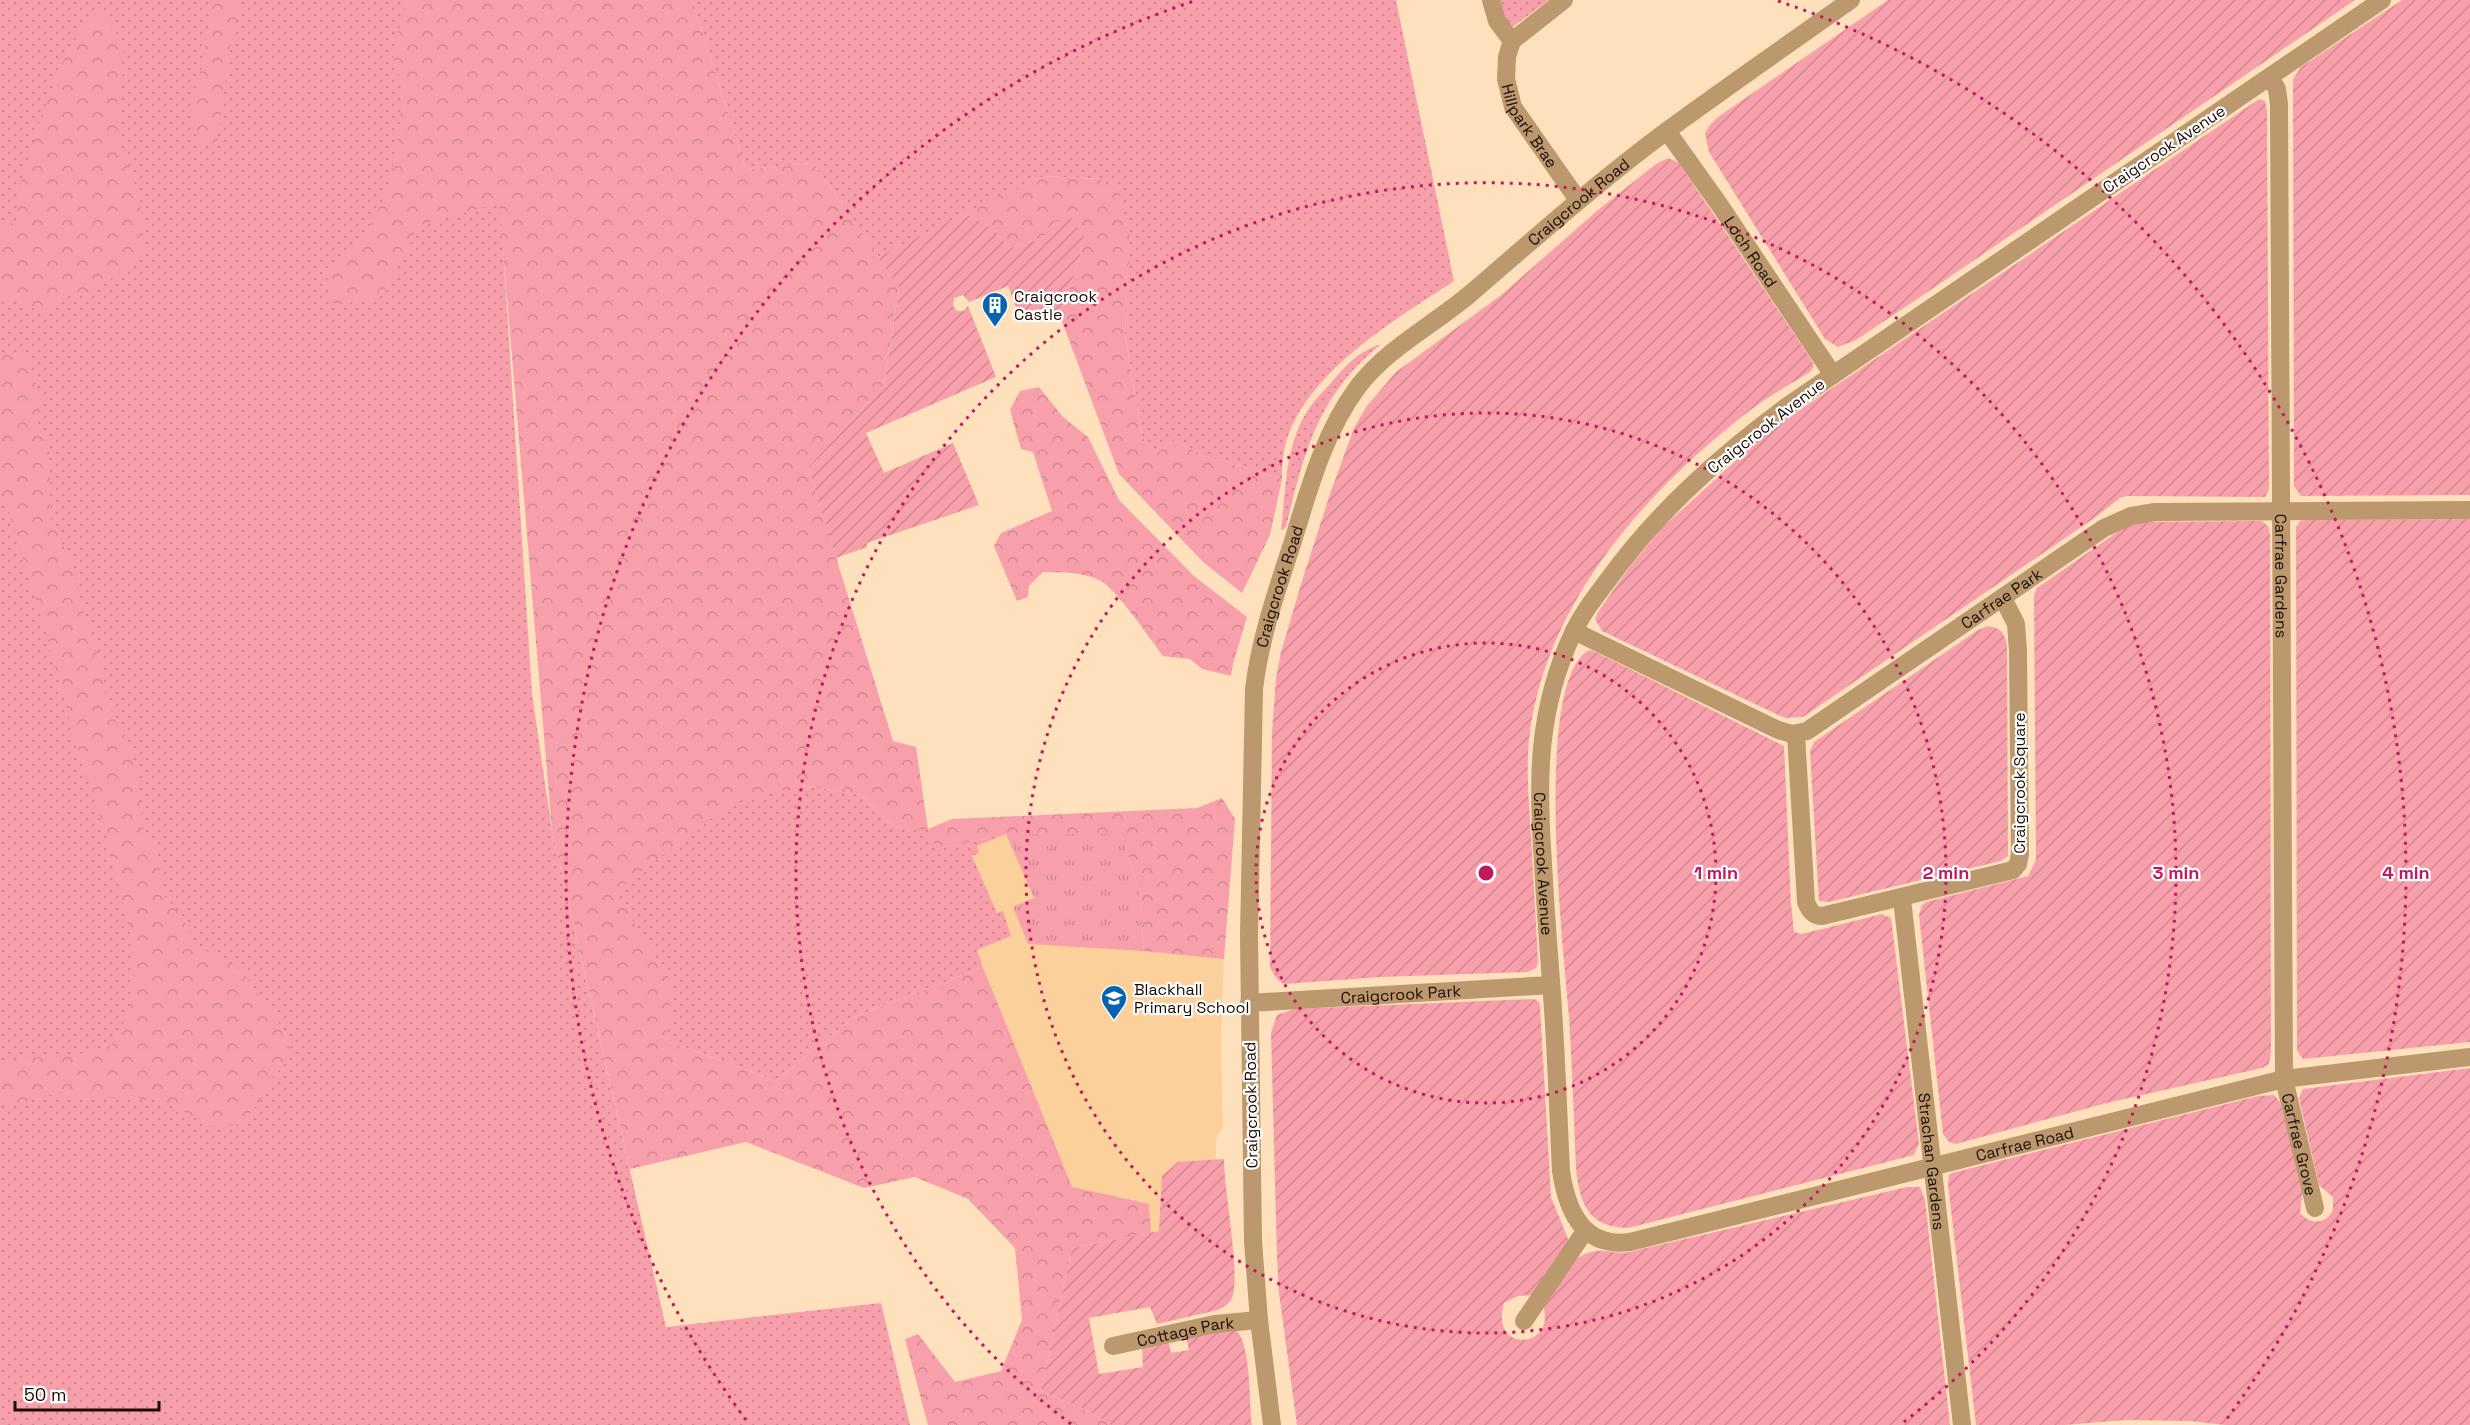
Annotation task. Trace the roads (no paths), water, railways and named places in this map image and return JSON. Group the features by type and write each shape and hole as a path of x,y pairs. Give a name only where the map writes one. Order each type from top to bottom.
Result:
{"street":[{"path":"1491,0 1497,21 1512,41 1564,0"},
{"name":"Craigcrook Road","path":"1272,1425 1259,1320 1253,1241 1249,1003 1251,784 1256,668 1268,618 1323,449 1358,387 1396,347 1460,302 1578,201 1667,130 1851,0"},
{"name":"Craigcrook Avenue","path":"1585,1231 1569,1202 1561,1171 1540,828 1539,760 1548,701 1574,631 1592,601 1631,550 1682,495 1748,436 1833,375 2382,0"},
{"name":"Hillpark Brae","path":"1512,41 1507,57 1506,79 1513,107 1578,201"},
{"name":"Carfrae Gardens","path":"2270,77 2277,89 2279,104 2284,1079"},
{"name":"Loch Road","path":"1667,130 1833,375"},
{"name":"Carfrae Park","path":"1796,735 1807,731 2104,528 2131,516 2155,512 2470,510"},
{"name":"Craigcrook Square","path":"1796,735 1808,908 1815,915 1822,916 2009,872 2019,864 2020,842 2017,635 2013,614 2003,598"},
{"path":"1574,631 1779,730 1796,735"},
{"name":"Strachan Gardens","path":"1902,898 1962,1425"},
{"name":"Craigcrook Park","path":"1249,1003 1551,985"},
{"name":"Carfrae Road","path":"1585,1231 1604,1241 1630,1242 2284,1079 2470,1057"},
{"name":"Carfrae Grove","path":"2284,1079 2315,1208"},
{"path":"1524,1321 1585,1231"},
{"name":"Cottage Park","path":"1113,1346 1215,1324 1259,1320"}],"place":[{"name":"Craigcrook Castle","path":"995,328"},
{"name":"Blackhall Primary School","path":"1114,1021"}]}
